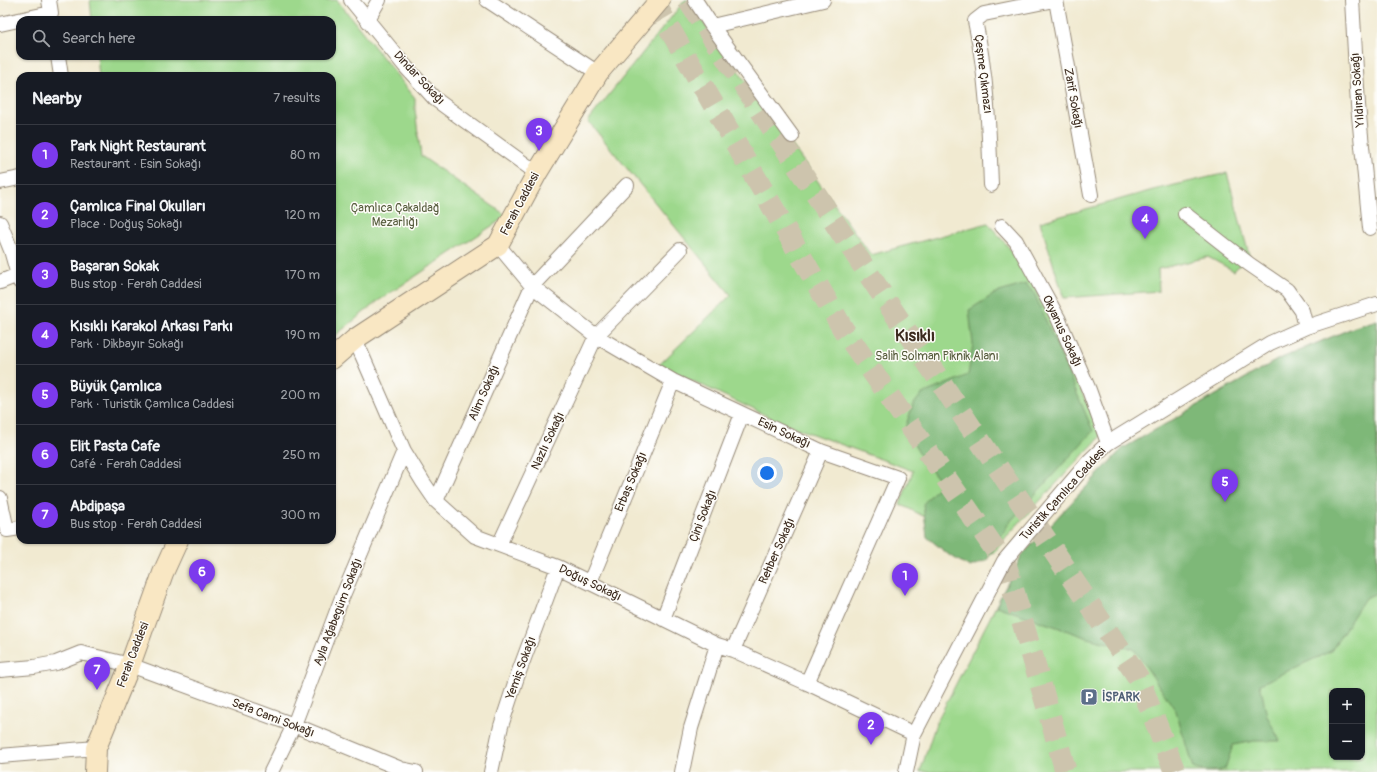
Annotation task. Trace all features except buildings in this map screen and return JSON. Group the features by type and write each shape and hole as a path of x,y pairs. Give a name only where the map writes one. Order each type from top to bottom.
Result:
{"street":[{"name":"Dindar Sokağı","path":"351,0 405,66 435,99 537,172"},
{"path":"368,19 379,0"},
{"path":"487,0 598,73"},
{"path":"695,0 712,26 792,136"},
{"path":"712,26 823,0"},
{"name":"Çeşme Çıkmazı","path":"991,185 988,112 980,43 975,21 984,14 1055,0"},
{"name":"Zarif Sokağı","path":"1055,0 1091,195"},
{"name":"Yıldıran Sokağı","path":"1352,0 1358,105 1370,228"},
{"name":"Ferah Caddesi","path":"336,356 355,339 498,245 537,172 598,73 658,1"},
{"path":"31,16 51,11"},
{"path":"0,24 16,20"},
{"path":"59,60 60,72"},
{"path":"0,182 16,179"},
{"name":"Alim Sokağı","path":"436,501 532,286 627,185"},
{"path":"1185,214 1249,264 1287,290 1302,311 1306,327"},
{"path":"0,223 11,250 16,268"},
{"name":"Okyanus Sokağı","path":"1002,226 1016,241 1058,318 1089,390 1108,443"},
{"name":"Esin Sokağı","path":"498,245 532,286 596,336 673,381 821,451 898,478 806,683"},
{"name":"Nazlı Sokağı","path":"499,546 596,336 680,250"},
{"path":"0,282 16,279"},
{"name":"Turistik Çamlıca Caddesi","path":"906,772 914,734 1004,561 1090,460 1108,443 1270,343 1306,327 1377,304"},
{"name":"Doğuş Sokağı","path":"355,339 404,451 436,501 475,536 558,567 663,619 806,683 914,734"},
{"name":"Erbaş Sokağı","path":"590,582 673,381"},
{"name":"Çini Sokağı","path":"663,619 742,414"},
{"name":"Ayla Ağabegüm Sokağı","path":"271,772 294,725 341,600 404,451"},
{"name":"Rehber Sokağı","path":"733,650 821,451"},
{"path":"0,498 7,530 16,529"},
{"name":"Ferah Caddesi","path":"95,772 96,748 130,665 163,573 176,544"},
{"name":"Yemiş Sokağı","path":"491,772 501,726 516,677 558,567"},
{"path":"682,772 691,728 717,644"},
{"name":"Sefa Cami Sokağı","path":"0,670 56,664 81,653 130,665 294,725 401,770 416,772"},
{"path":"0,756 96,748"}],"green space":[{"name":"Çamlıca Çakaldağ Mezarlığı","path":"90,0 337,0 415,98 415,110 421,156 507,216 378,301 336,335 336,72 99,72 97,60 336,60 336,16 92,16"},
{"name":"Salih Solman Piknik Alanı","path":"685,0 687,0 871,255 988,223 1016,256 1029,276 1048,315 1101,436 1006,537 994,553 900,504 913,471 780,422 659,365 731,295 588,121"},
{"path":"1227,173 1249,255 1234,271 1208,257 1158,269 1159,291 1064,298 1040,222 1153,190"},
{"path":"1026,284 1035,295 1093,431 1009,523 987,560 970,567 949,555 927,537 923,504 940,485 936,476 921,457 905,428 913,405 922,394 968,375 973,344 969,310 996,293"},
{"path":"1377,320 1377,772 920,772 936,723 1022,555 1122,449 1277,360 1355,327"},
{"path":"1377,320 1377,593 1365,598 1331,651 1260,684 1267,716 1280,741 1254,741 1233,745 1225,769 1209,771 1193,768 1176,711 1134,649 1091,639 996,606 1022,555 1122,449 1277,360 1355,327"}],"tunnel":[{"path":"653,0 843,329 1006,565 1066,772"},
{"path":"688,0 881,293 1138,677 1175,772"}],"place":[{"name":"Başaran Sokak","path":"539,151"},
{"name":"Kısıklı Karakol Arkası Parkı","path":"1145,239"},
{"name":"Büyük Çamlıca","path":"1225,502"},
{"name":"Elit Pasta Cafe","path":"202,592"},
{"name":"Park Night Restaurant","path":"905,596"},
{"name":"Abdipaşa","path":"97,690"},
{"name":"İSPARK","path":"1089,697"},
{"name":"Çamlıca Final Okulları","path":"871,745"}],"district":[{"name":"Kısıklı","path":"915,336"}]}
